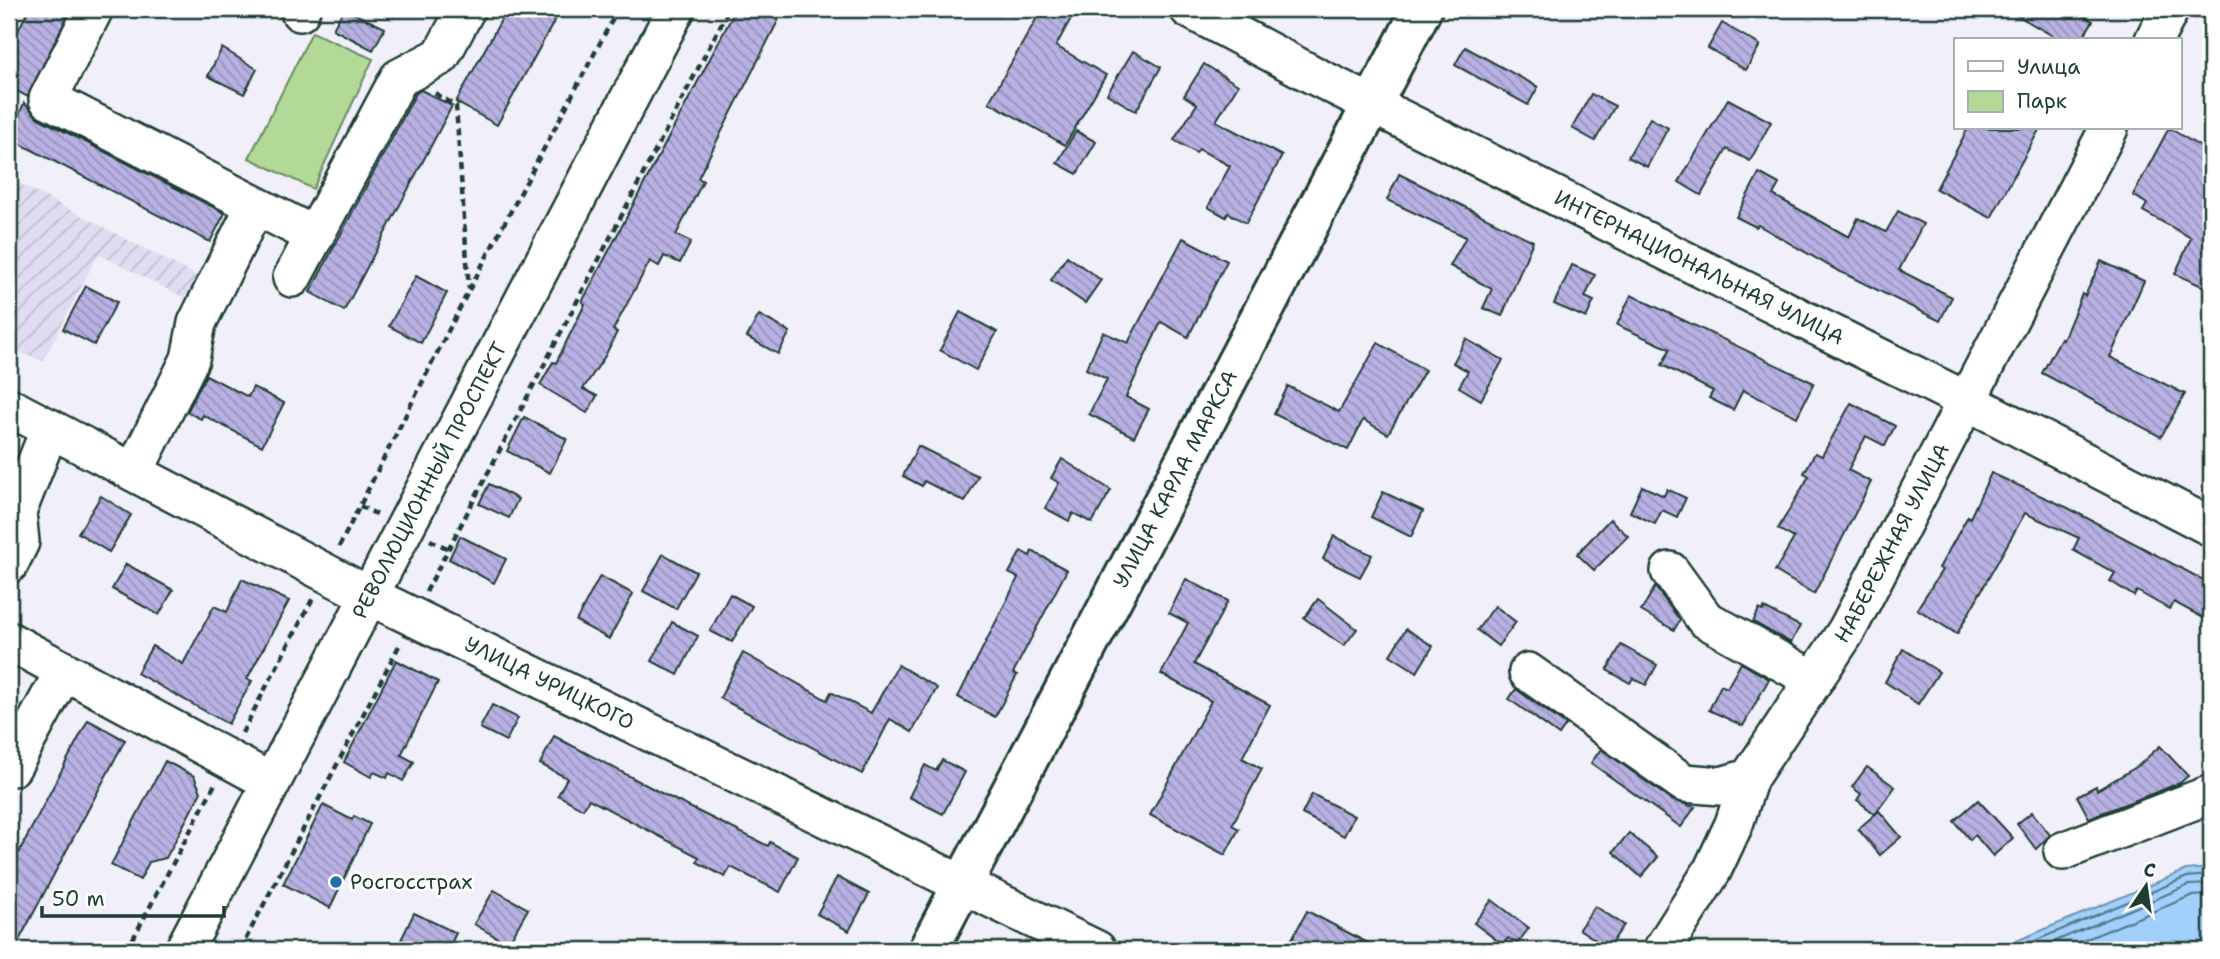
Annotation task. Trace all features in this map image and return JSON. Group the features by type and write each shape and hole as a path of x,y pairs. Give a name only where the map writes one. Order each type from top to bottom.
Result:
{"main road":[{"name":"УЛИЦА КАРЛА МАРКСА","path":"928,950 1422,9"}],"street":[{"path":"94,9 48,99 315,236"},
{"path":"292,278 399,78 441,56 466,9"},
{"name":"РЕВОЛЮЦИОННЫЙ ПРОСПЕКТ","path":"184,950 676,9"},
{"name":"ИНТЕРНАЦИОНАЛЬНАЯ УЛИЦА","path":"1189,9 1317,78 1373,103 1967,401 2211,527"},
{"path":"2155,38 2170,9"},
{"name":"НАБЕРЕЖНАЯ УЛИЦА","path":"1662,950 1713,871 1734,824 1749,778 1847,630 2108,130"},
{"path":"134,472 190,359 197,323 255,206"},
{"name":"УЛИЦА УРИЦКОГО","path":"9,407 368,595 1097,950"},
{"path":"9,564 20,542 17,512 50,428"},
{"path":"1670,571 1705,619 1814,680"},
{"path":"9,641 271,782"},
{"path":"9,766 12,767 65,671"},
{"path":"1528,672 1684,783 1721,786 1749,778"},
{"path":"2063,851 2211,794"}],"path":[{"path":"310,606 469,290 618,9"},
{"path":"240,950 729,9"},
{"path":"456,106 469,290"}],"shaded area":[{"path":"9,178 201,278 189,300 98,254 43,361 9,348"}],"green space":[{"path":"312,32 373,59 313,189 249,158"}],"water":[{"path":"2211,868 2211,950 1995,950 2186,870"}],"building":[{"path":"29,9 71,9 28,97 9,87 9,48"},
{"path":"344,9 385,28 373,50 333,29"},
{"path":"507,9 561,9 497,125 456,102"},
{"path":"736,9 761,9 779,19 698,178 703,181 676,235 691,242 680,263 664,256 659,266 650,261 613,330 617,332 605,356 583,389 597,396 587,413 540,385 553,362 556,363 585,304 582,302"},
{"path":"1042,9 1076,9 1056,46 1106,75 1065,145 989,102"},
{"path":"2006,9 2071,9 2093,21 2082,38 2057,38"},
{"path":"1722,23 1760,45 1746,70 1708,48"},
{"path":"1465,47 1538,87 1528,105 1455,65"},
{"path":"222,48 257,69 244,94 208,76"},
{"path":"1133,51 1161,67 1136,111 1107,94"},
{"path":"1204,64 1238,85 1216,121 1282,156 1246,223 1228,213 1226,217 1208,207 1230,166 1199,149 1196,153 1174,140 1197,104 1184,96"},
{"path":"421,90 452,106 344,311 310,292 416,93"},
{"path":"1591,94 1615,106 1595,141 1572,128"},
{"path":"1728,99 1771,122 1750,161 1727,149 1701,195 1679,182"},
{"path":"24,103 38,118 225,213 210,242 9,138"},
{"path":"1650,118 1668,128 1647,167 1628,157"},
{"path":"1967,130 2039,130 1991,218 1936,189"},
{"path":"2168,130 2211,153 2211,290 2175,274 2191,238 2143,211 2147,204 2133,195"},
{"path":"1076,131 1096,142 1077,174 1057,163"},
{"path":"1759,173 1779,184 1773,195 1849,237 1858,218 1886,232 1898,211 1923,224 1899,270 1952,297 1940,321 1833,268 1758,225 1756,227 1736,217"},
{"path":"1399,174 1533,241 1502,316 1483,308 1492,289 1450,266 1466,237 1387,200"},
{"path":"1183,238 1227,261 1188,337 1161,322 1126,397 1149,409 1134,437 1089,414 1107,379 1086,369 1103,332 1128,343"},
{"path":"1067,256 1101,280 1085,303 1051,280"},
{"path":"2101,261 2144,281 2110,357 2185,394 2161,437 2042,373 2061,338 2063,340 2082,294 2085,296"},
{"path":"1572,265 1595,275 1585,297 1594,301 1586,318 1554,304"},
{"path":"416,276 447,293 421,343 389,326"},
{"path":"86,286 117,302 94,345 63,329"},
{"path":"1631,295 1814,383 1797,417 1743,390 1733,410 1709,398 1713,391 1662,365 1670,349 1617,325"},
{"path":"960,312 997,332 976,370 940,350"},
{"path":"759,315 790,332 778,354 747,337"},
{"path":"1466,339 1503,360 1481,400 1459,387 1468,371 1453,363"},
{"path":"1378,343 1425,370 1388,434 1363,420 1348,450 1274,414 1288,386 1339,412"},
{"path":"206,375 248,397 253,387 284,403 262,446 203,415 201,419 187,412"},
{"path":"1851,403 1895,426 1885,446 1866,436 1848,470 1871,482 1814,594 1775,571 1794,538 1778,529 1809,476 1804,473 1815,453 1822,456"},
{"path":"524,417 567,439 550,473 507,451"},
{"path":"918,446 978,476 965,502 924,481 922,486 903,476"},
{"path":"1062,459 1111,490 1092,523 1073,513 1069,521 1045,508 1059,483 1051,478"},
{"path":"1991,473 2068,508 2211,584 2211,622 2174,602 2169,609 2137,591 2134,596 2110,581 2115,573 2073,550 2079,538 2025,513 1957,634 1917,609 1942,570 1939,568 1968,516 1970,518"},
{"path":"489,484 518,499 509,518 479,504"},
{"path":"1642,486 1664,496 1667,489 1686,498 1677,517 1662,510 1655,524 1630,512"},
{"path":"1383,492 1423,511 1411,537 1371,517"},
{"path":"101,496 131,515 109,552 78,533"},
{"path":"1610,519 1628,536 1594,570 1577,554"},
{"path":"460,536 506,559 494,583 449,559"},
{"path":"1334,536 1372,555 1360,577 1323,559"},
{"path":"1021,551 1030,556 1032,551 1067,570 1013,673 1017,675 995,717 958,697 1018,578 1009,573"},
{"path":"663,554 696,572 676,609 643,591"},
{"path":"126,564 173,590 159,615 112,589"},
{"path":"600,576 633,594 609,639 576,621"},
{"path":"242,579 289,601 247,679 252,681 228,724 137,673 152,646 183,664 214,606 227,612"},
{"path":"1186,579 1228,601 1194,664 1270,705 1242,758 1262,769 1232,825 1239,829 1225,855 1150,815 1211,701 1161,674 1188,623 1169,613"},
{"path":"1655,587 1680,620 1674,630 1641,611"},
{"path":"730,594 752,606 732,642 710,631"},
{"path":"1318,599 1357,629 1344,646 1304,618"},
{"path":"1495,606 1516,622 1498,646 1477,630"},
{"path":"1764,608 1800,626 1791,643 1753,622 1759,609 1763,611"},
{"path":"672,622 698,636 678,675 652,661"},
{"path":"1406,629 1433,646 1417,672 1390,655"},
{"path":"1621,645 1657,665 1646,685 1633,678 1630,683 1607,670"},
{"path":"1903,649 1939,672 1918,704 1885,682"},
{"path":"743,653 827,700 831,692 871,713 898,665 937,688 912,732 890,719 862,774 720,698"},
{"path":"396,660 438,682 401,755 414,762 403,781 389,773 387,778 374,772 371,777 344,762"},
{"path":"1741,663 1769,679 1743,726 1709,710 1721,685 1727,688"},
{"path":"1516,689 1566,725 1559,735 1509,699"},
{"path":"492,705 518,718 506,741 480,728"},
{"path":"88,720 125,740 14,950 9,950 9,871"},
{"path":"554,736 663,794 768,846 770,842 798,857 780,892 731,867 725,877 697,862 699,857 589,799 583,809 558,795 567,778 540,764"},
{"path":"2160,746 2188,776 2180,783 2089,818 2077,796 2096,786 2097,790 2138,766"},
{"path":"1601,749 1672,800 1695,807 1681,827 1591,763"},
{"path":"942,760 965,772 943,814 909,797 925,765 936,771"},
{"path":"165,761 194,776 201,792 166,858 149,862 140,880 111,865"},
{"path":"1867,767 1895,787 1875,814 1857,800 1861,794 1852,787"},
{"path":"1312,794 1354,816 1344,836 1302,814"},
{"path":"1978,800 2013,838 1993,856 1975,835 1970,840 1954,821"},
{"path":"323,805 352,820 354,816 370,824 330,908 283,884"},
{"path":"1879,811 1901,837 1880,855 1858,829"},
{"path":"2032,812 2050,835 2036,849 2017,824"},
{"path":"1629,833 1658,857 1641,877 1613,852"},
{"path":"837,877 869,894 849,931 817,914"},
{"path":"494,890 528,909 508,944 474,924"},
{"path":"1492,900 1529,928 1517,944 1508,938 1503,945 1474,923"},
{"path":"1595,906 1624,925 1608,948 1579,929"},
{"path":"1307,911 1381,950 1286,950"},
{"path":"414,913 456,933 448,950 422,950 401,940"}],"place":[{"name":"Росгосстрах","path":"336,882"}]}
